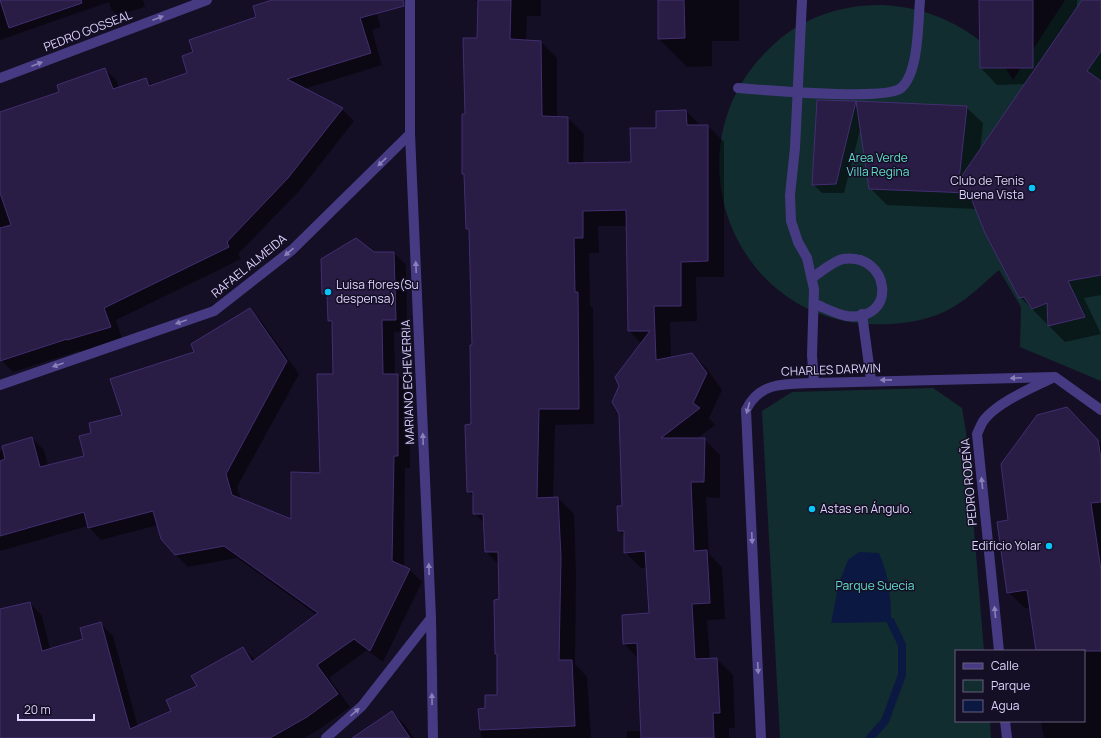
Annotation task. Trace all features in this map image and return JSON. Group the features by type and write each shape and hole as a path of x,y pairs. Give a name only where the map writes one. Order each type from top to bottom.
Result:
{"street":[{"name":"PEDRO GOSSEAL","path":"0,78 207,0"},
{"name":"MARIANO ECHEVERRIA","path":"410,0 410,134 431,618 433,738"},
{"path":"802,0 795,148 790,195 790,221 798,242 807,258 812,278 815,304 812,355 814,383"},
{"path":"738,88 797,92 880,94 889,93 902,87 914,65 920,0"},
{"name":"RAFAEL ALMEIDA","path":"0,385 214,311 292,250 410,134"},
{"path":"812,278 842,259 855,259 869,265 879,277 884,290 880,301 873,310 862,314 847,316 815,304"},
{"path":"862,314 871,380"},
{"path":"1055,377 1101,410"},
{"name":"CHARLES DARWIN","path":"760,738 746,410 751,400 758,394 776,385 871,380 1055,377"},
{"name":"PEDRO RODEÑA","path":"998,650 977,434 984,420 998,408 1021,393 1055,377"},
{"path":"326,738 362,706 431,618"},
{"path":"1006,722 1007,738"}],"green space":[{"name":"Area Verde Villa Regina","path":"1065,0 1101,0 1101,381 1020,347 1021,307 999,270 969,296 944,312 910,322 870,324 821,314 781,292 750,259 729,220 720,176 723,131 739,87 770,48 782,37 794,28 808,21 837,10 867,5 902,7 940,17 958,26 989,49 1013,80"},
{"name":"Parque Suecia","path":"933,388 962,408 966,432 984,650 955,650 955,722 990,722 991,738 780,738 762,411 792,392"}],"water":[{"path":"859,552 879,553 889,587 891,622 831,623 839,583 848,560"}],"building":[{"path":"0,0 81,0 82,3 9,28"},
{"path":"272,0 403,0 404,6 360,18 371,53 287,79 343,108 288,178 227,242 229,247 104,308 111,327 67,339 0,361 0,228 11,225 0,193 0,112 59,92 57,85 105,68 113,89 146,78 149,86 187,73 182,56 193,52 189,40 256,17 253,6"},
{"path":"478,0 511,0 510,39 541,41 542,116 568,117 568,163 631,162 630,128 656,128 656,111 686,110 687,125 708,125 708,261 681,262 681,306 654,306 656,360 692,353 707,373 693,403 700,408 661,438 705,438 704,482 691,482 694,551 707,550 710,603 692,604 695,659 717,658 720,713 713,713 714,738 641,738 637,643 623,644 622,615 649,613 645,551 624,553 624,531 618,531 617,506 622,506 619,414 612,402 619,386 615,377 650,331 628,331 626,210 583,211 583,238 574,238 575,292 578,292 579,409 539,409 537,498 558,497 561,557 559,660 572,660 575,726 480,730 478,709 485,708 485,695 497,695 497,654 495,654 494,600 499,599 498,552 485,552 483,514 473,514 473,492 467,492 465,425 471,424 470,345 472,345 469,229 466,229 464,174 462,174 462,114 465,114 463,38 477,38"},
{"path":"658,0 684,0 685,38 658,39"},
{"path":"979,0 1033,0 1033,68 980,68"},
{"name":"Club de Tenis Buena Vista","path":"1082,0 1101,0 1101,51 1087,71 1101,81 1101,275 1068,281 1085,317 1048,326 1047,303 1032,309 1024,297 1019,298 985,233 969,193 869,189 856,101 967,106 959,180"},
{"path":"817,100 856,101 836,184 812,185"},
{"path":"356,238 374,252 394,252 396,320 382,320 383,374 398,374 398,456 394,456 392,561 410,569 370,651 354,639 317,665 338,694 307,717 270,738 0,738 0,609 30,602 42,651 83,639 80,628 101,622 130,729 171,711 166,700 197,686 191,676 243,647 252,662 318,613 224,546 175,555 161,539 153,511 88,528 84,512 0,536 0,461 5,459 2,446 32,437 40,467 84,456 79,436 91,433 89,423 122,415 110,379 194,352 191,344 250,308 287,361 226,474 232,495 291,519 291,472 320,473 317,374 333,374 332,321 328,321 327,294 322,294 321,259"},
{"path":"1067,407 1098,440 1101,459 1101,502 1091,503 1101,570 1101,651 1036,650 1027,590 1007,593 997,522 1008,520 1001,464 1037,415"},
{"path":"392,711 410,738 352,738"}],"waterway":[{"path":"870,738 885,721 902,675 902,645 891,622"}],"place":[{"name":"Club de Tenis Buena Vista","path":"1032,188"},
{"name":"Luisa flores(Su despensa)","path":"328,292"},
{"name":"Astas en Ángulo.","path":"812,509"},
{"name":"Edificio Yolar","path":"1049,546"}]}
